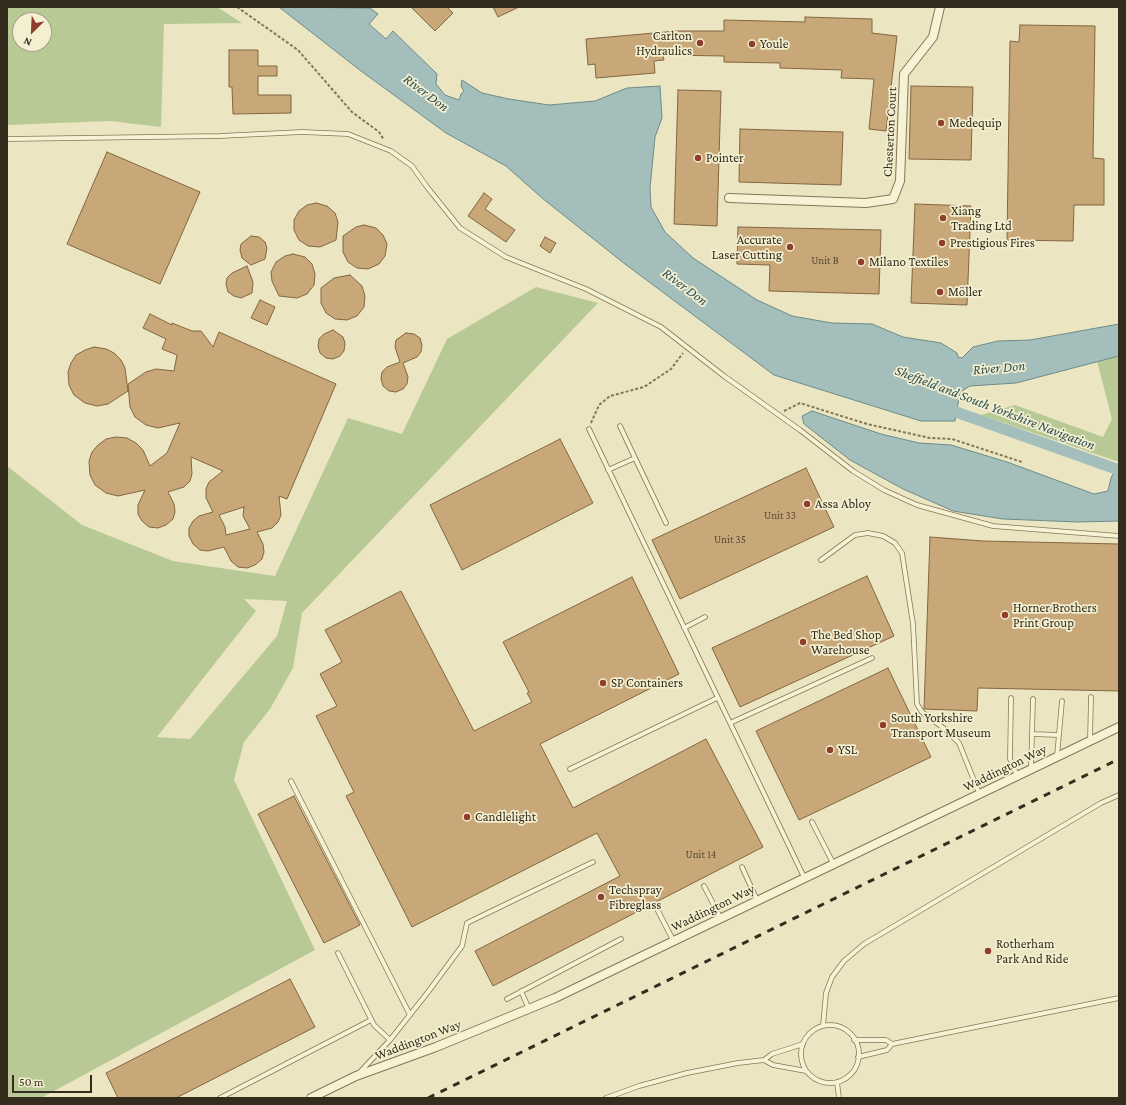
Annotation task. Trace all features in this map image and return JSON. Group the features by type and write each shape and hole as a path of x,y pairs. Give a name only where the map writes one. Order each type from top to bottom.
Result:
{"street":[{"name":"Chesterton Court","path":"729,198 866,203 893,199 900,181 904,74 933,37 940,7"},
{"name":"Waddington Way","path":"311,1098 356,1076 436,1047 529,1009 1119,726"}],"lane":[{"path":"7,139 213,136 302,132 348,134 391,151 412,166 460,228 506,257 586,289 661,327 724,376 778,414 853,471 884,490 917,506 993,526 1119,536"},
{"path":"620,426 666,523"},
{"path":"588,429 804,877"},
{"path":"608,470 635,458"},
{"path":"822,560 856,535 868,533 883,536 895,543 902,553 913,624 917,704 922,712 946,730 959,743 979,793"},
{"path":"684,628 705,617"},
{"path":"730,723 872,658"},
{"path":"1090,740 1091,697"},
{"path":"570,769 717,698"},
{"path":"1011,698 1010,759 1017,775"},
{"path":"1031,769 1033,699"},
{"path":"1057,756 1062,700"},
{"path":"1032,734 1059,735"},
{"path":"291,781 410,1015"},
{"path":"822,1026 826,993 832,977 844,961 864,944 1101,803 1119,795"},
{"path":"812,822 833,863"},
{"path":"356,1076 390,1040 462,946 467,923 593,862"},
{"path":"742,868 757,900"},
{"path":"704,886 720,918"},
{"path":"657,909 673,940"},
{"path":"507,999 621,940"},
{"path":"338,953 371,1020 374,1025 390,1040"},
{"path":"521,992 529,1009"},
{"path":"858,1057 887,1050 892,1044 1119,998"},
{"path":"220,1098 371,1020"},
{"path":"764,1060 773,1065 806,1071 817,1080 823,1082 837,1082 844,1079 854,1070 858,1057 854,1040 843,1028 829,1025 822,1026 810,1033 803,1044 801,1058 806,1071"},
{"path":"854,1040 886,1040 892,1044"},
{"path":"606,1098 638,1086 687,1073 738,1063 764,1060 772,1054 803,1044"},
{"path":"837,1082 839,1098"}],"path":[{"path":"237,7 298,50 352,112 379,132 391,151"},
{"path":"588,429 599,405 610,396 644,387 671,369 688,347"},
{"path":"778,414 800,403 867,424 930,438 952,439 1022,462"}],"green space":[{"path":"7,7 217,7 242,23 164,24 161,127 110,121 7,125"},
{"path":"536,287 598,303 302,613 293,668 270,709 244,742 234,780 315,950 41,1098 7,1098 7,466 82,525 173,561 275,576 348,418 402,434 447,339","holes":["244,599 287,601 277,636 190,739 157,737 256,611"]},
{"path":"1119,356 1119,462 981,415 1015,405 1103,437 1112,419 1097,361"}],"water":[{"name":"River Don","path":"279,7 370,8 378,14 369,24 386,39 393,31 437,74 436,84 445,95 459,100 464,91 461,86 462,80 482,93 549,105 595,101 627,88 660,86 662,118 655,137 650,188 651,207 665,232 693,258 757,300 792,316 832,323 872,324 903,337 941,343 957,353 958,357 962,358 973,347 998,341 1030,340 1119,324 1119,356 1016,383 970,386 960,392 955,421 921,421 774,375 625,264 542,198 506,166 446,133 361,71"},
{"path":"812,411 881,434 919,443 951,445 1007,462 1094,494 1108,491 1111,478 1119,462 1119,521 1078,522 1003,519 953,511 903,489 850,460 804,424 802,416"}],"building":[{"path":"411,7 447,7 453,13 435,31"},
{"path":"493,7 519,7 498,17"},
{"path":"805,17 872,19 872,33 897,36 886,131 869,129 874,79 841,78 842,70 780,68 780,63 724,62 724,56 663,55 664,60 654,61 655,73 596,78 595,64 588,65 586,39 677,31 724,31 724,20 805,22"},
{"path":"1020,25 1095,26 1093,158 1104,159 1104,205 1074,205 1073,241 1007,240 1010,41 1019,42"},
{"path":"229,50 258,50 258,66 277,66 277,76 258,76 258,95 291,95 291,113 233,114 232,87 229,87"},
{"name":"Medequip","path":"911,86 973,87 971,160 909,159"},
{"name":"Pointer","path":"678,90 721,91 717,226 674,224"},
{"name":"Pointer","path":"740,129 843,132 841,185 739,182"},
{"path":"107,152 200,192 160,284 67,244"},
{"path":"484,193 492,199 485,209 515,230 506,242 468,216"},
{"path":"316,203 327,206 335,213 338,222 336,240 320,247 308,246 299,240 294,230 294,220 299,211 307,205"},
{"path":"915,204 971,206 967,305 911,303"},
{"path":"364,225 376,228 383,235 387,244 385,256 379,264 368,269 357,268 348,262 343,252 343,236 356,227"},
{"path":"738,227 881,230 879,294 769,291 770,265 737,264"},
{"path":"251,236 259,237 265,242 267,248 265,259 251,265 242,258 240,250 241,244"},
{"path":"545,237 556,243 550,253 540,246"},
{"path":"293,254 305,257 312,264 315,274 314,285 307,294 297,298 279,296 272,281 271,272 276,262 285,256"},
{"path":"247,266 253,282 252,293 241,298 234,296 228,292 226,284 227,278 232,273"},
{"path":"350,275 362,286 365,296 364,307 357,316 347,320 335,319 326,313 321,303 321,288 334,278"},
{"path":"260,300 275,307 267,325 251,318"},
{"path":"150,314 172,325 172,323 192,331 201,331 213,347 219,332 336,384 287,499 279,496 281,515 278,522 272,528 257,532 263,544 264,552 262,559 255,565 247,568 238,567 231,561 224,547 208,551 200,550 193,544 189,536 189,528 193,521 199,516 213,512 206,498 206,489 209,482 223,471 191,457 192,474 190,481 184,487 168,492 174,504 175,512 173,519 166,525 158,528 149,527 142,521 138,514 138,505 145,490 118,496 106,493 95,485 90,475 89,461 92,452 106,439 116,437 127,438 136,443 143,450 150,466 167,453 180,423 158,428 146,425 135,417 130,407 128,384 146,372 156,369 174,371 177,355 162,349 166,339 143,328","holes":["244,507 243,516 250,529 226,535 225,527 219,515"]},
{"path":"333,330 343,337 345,343 344,351 340,356 333,359 326,358 320,353 318,346 319,339 324,334"},
{"path":"406,333 414,334 420,338 422,345 421,352 417,357 403,363 408,377 407,384 403,389 396,392 389,391 383,386 381,379 382,372 387,367 400,362 395,347 396,340"},
{"path":"94,347 106,349 114,353 121,360 125,368 128,391 108,404 97,406 85,403 74,395 69,385 68,372 76,355"},
{"path":"560,439 593,503 462,570 430,505"},
{"path":"806,468 834,527 680,599 652,540"},
{"path":"930,537 983,541 1119,544 1119,691 978,688 977,711 924,709"},
{"name":"The Bed Shop Warehouse","path":"867,576 894,636 740,707 712,648"},
{"path":"632,577 679,674 540,744 573,808 706,739 763,847 493,986 475,951 620,876 597,833 412,927 346,796 354,792 316,716 337,706 320,674 342,662 325,630 401,591 474,731 532,702 527,693 529,692 503,642"},
{"path":"888,668 931,757 799,820 756,731"},
{"path":"294,796 360,925 324,943 258,814"},
{"path":"290,979 315,1027 176,1098 118,1098 106,1073"}],"waterway":[{"name":"Sheffield and South Yorkshire Navigation","path":"942,407 1119,470"}],"railway":[{"path":"428,1098 1119,759"}],"place":[{"name":"Carlton Hydraulics","path":"700,43"},
{"name":"Youle","path":"752,44"},
{"name":"Medequip","path":"941,123"},
{"name":"Pointer","path":"698,158"},
{"name":"Xiang Trading Ltd","path":"943,218"},
{"name":"Prestigious Fires","path":"942,243"},
{"name":"Accurate Laser Cutting","path":"790,247"},
{"name":"Milano Textiles","path":"861,262"},
{"name":"Möller","path":"940,292"},
{"name":"Assa Abloy","path":"807,504"},
{"name":"Horner Brothers Print Group","path":"1005,615"},
{"name":"The Bed Shop Warehouse","path":"803,642"},
{"name":"SP Containers","path":"603,683"},
{"name":"South Yorkshire Transport Museum","path":"883,725"},
{"name":"YSL","path":"830,750"},
{"name":"Candlelight","path":"467,817"},
{"name":"Techspray Fibreglass","path":"601,897"},
{"name":"Rotherham Park And Ride","path":"988,951"}]}
